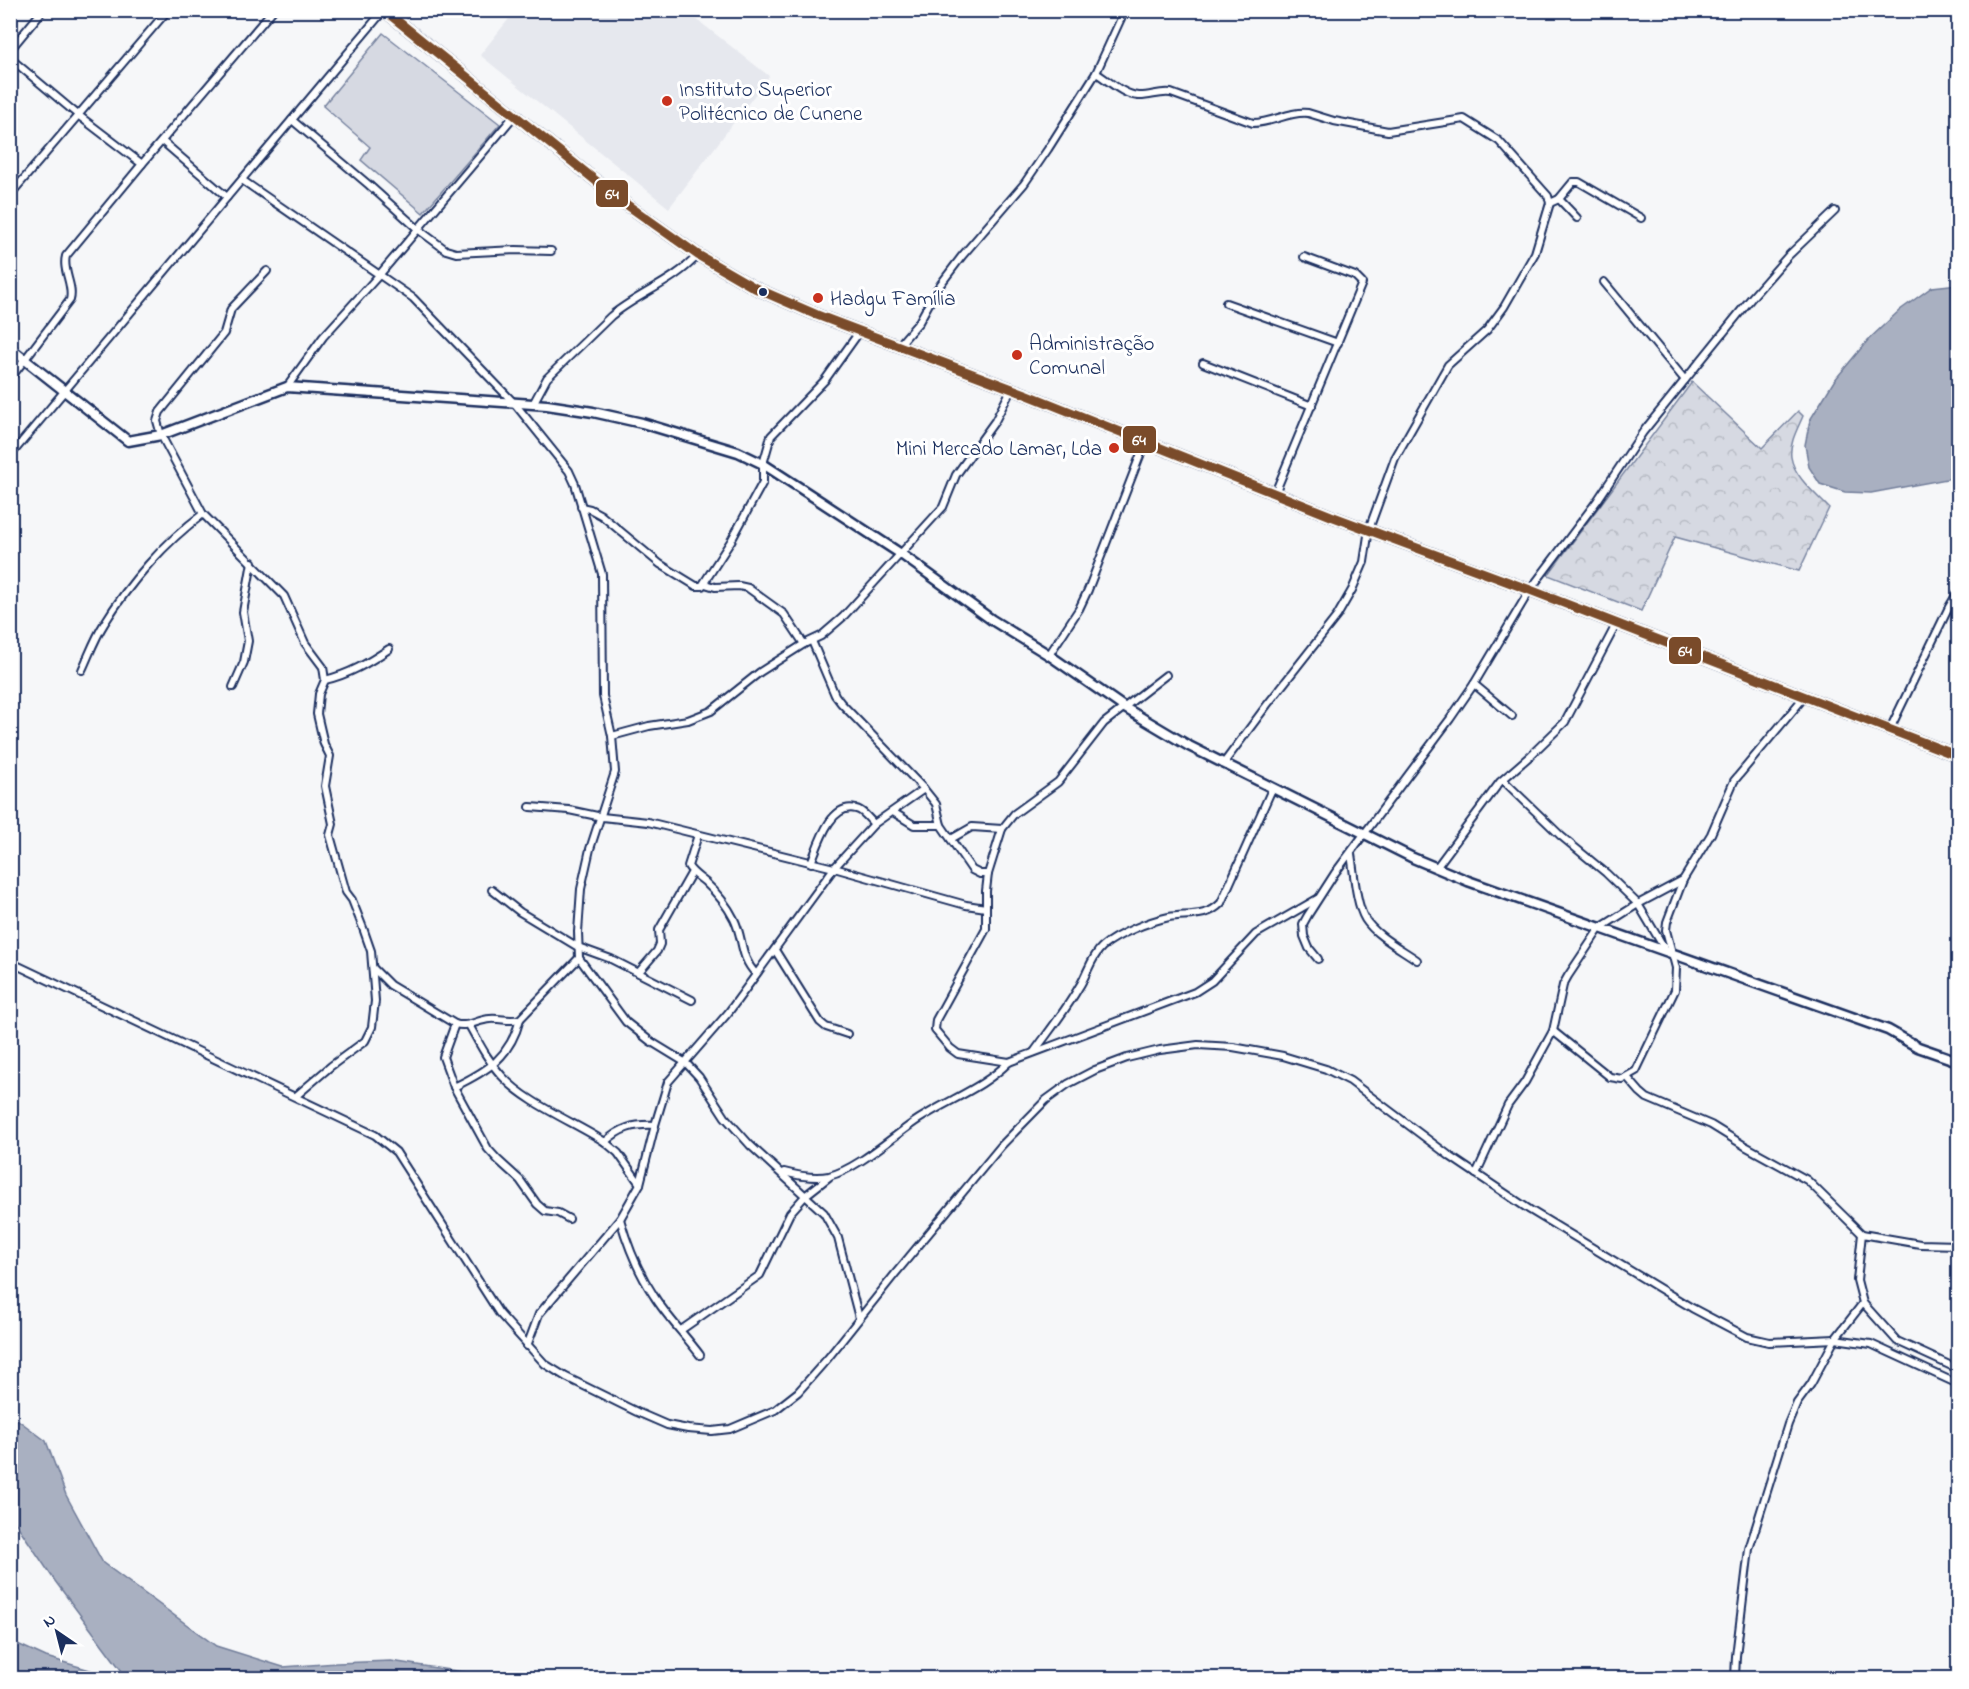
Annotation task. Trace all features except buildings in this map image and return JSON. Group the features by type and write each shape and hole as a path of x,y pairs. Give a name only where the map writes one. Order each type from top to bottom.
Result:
{"main road":[{"path":"384,10 616,196 698,255 755,288 1145,443 1959,756"}],"street":[{"path":"10,50 44,10"},
{"path":"10,195 168,10"},
{"path":"10,380 70,300 72,292 64,263 66,256 273,10"},
{"path":"10,456 384,10"},
{"path":"398,22 407,10"},
{"path":"899,345 919,322 937,290 962,255 1024,183 1096,73 1123,14"},
{"path":"10,58 78,115 142,164"},
{"path":"1096,73 1130,94 1137,96 1171,93 1253,123 1263,123 1298,112 1308,112 1377,130 1395,131 1464,119 1499,141 1548,196 1550,203 1531,261 1504,307 1487,330 1453,359 1434,388 1393,463 1369,529 1363,566 1337,616 1223,764"},
{"path":"287,387 323,337 380,274 514,116"},
{"path":"292,120 418,230 446,250 456,253 551,251"},
{"path":"162,141 227,196"},
{"path":"242,180 413,298 515,404 569,471 602,574 603,696 612,736 615,772 590,849 581,889 579,958 626,1022 650,1041 686,1063 699,1077 725,1117 750,1145 824,1213 838,1238 859,1318"},
{"path":"1550,203 1558,199 1574,182 1579,182 1641,218"},
{"path":"1558,199 1577,218"},
{"path":"1318,959 1309,948 1304,936 1304,924 1335,873 1474,684 1530,590 1597,501 1643,432 1753,296 1788,256 1835,211"},
{"path":"533,404 547,378 611,316 681,272 698,255"},
{"path":"1275,493 1362,283 1354,276 1304,257"},
{"path":"267,271 231,309 224,333 159,412 157,421 161,435 203,514 284,596 306,643 323,667 325,680 319,694 316,714 321,736 330,756 326,786 333,824 330,834 346,892 352,900 363,928 373,968 375,1000 372,1027 365,1041 296,1096"},
{"path":"1604,282 1685,380"},
{"path":"1226,303 1338,343"},
{"path":"705,584 763,482 763,464 771,436 825,380 860,331"},
{"path":"10,348 128,441 161,435 287,387 533,404 593,412 642,423 738,452 763,464 901,554 992,620 1049,655 1125,708 1272,789 1437,868 1888,1030 1918,1047 1959,1061"},
{"path":"1203,363 1312,406"},
{"path":"612,736 649,726 688,720 711,711 760,672 826,633 943,507 956,475 995,421 1011,390"},
{"path":"1049,655 1079,609 1088,590 1145,443"},
{"path":"581,507 601,515 660,564 696,585 748,588 784,614 804,644"},
{"path":"82,670 103,626 119,602 178,534 203,514"},
{"path":"233,687 244,662 248,641 243,612 252,562"},
{"path":"1890,729 1949,607 1959,592"},
{"path":"1437,868 1470,821 1503,780 1532,755 1564,722 1617,623"},
{"path":"812,641 841,703 936,804 942,825 972,870 980,874 988,874"},
{"path":"325,680 363,667 389,649"},
{"path":"1009,1062 958,1054 934,1030 936,1020 986,930 988,874 1002,830 1014,814 1058,782 1100,727 1166,675"},
{"path":"1474,684 1512,717"},
{"path":"1669,952 1666,922 1683,880 1712,834 1734,781 1805,696"},
{"path":"1503,780 1561,836 1606,873 1638,904 1669,952 1676,968 1675,990 1642,1061 1636,1071 1627,1077 1616,1079 1610,1077 1553,1032"},
{"path":"527,1346 539,1314 620,1219 640,1184 668,1082 728,1013 834,868 874,824 924,789"},
{"path":"1034,1053 1080,986 1102,947 1136,928 1166,918 1204,914 1215,910 1221,903 1272,789"},
{"path":"530,807 569,810 602,817 648,822 834,868 944,900 986,908"},
{"path":"811,863 826,827 838,813 855,808 874,824"},
{"path":"893,812 914,825 942,825"},
{"path":"951,839 972,827 1002,830"},
{"path":"698,836 688,866 727,906 741,938 743,956 756,974"},
{"path":"1351,854 1365,918 1374,929 1417,960"},
{"path":"639,972 657,951 660,944 659,930 692,872"},
{"path":"1476,1174 1508,1105 1525,1082 1553,1032 1563,985 1600,928 1683,880"},
{"path":"492,890 520,912 578,947 639,972 692,999"},
{"path":"681,1330 760,1275 790,1213 806,1195 830,1176 855,1164 921,1118 993,1077 1009,1062 1195,992 1212,981 1256,934 1321,897"},
{"path":"774,950 820,1022 826,1028 847,1034"},
{"path":"454,1087 494,1066 516,1032 520,1019 579,958"},
{"path":"10,962 375,1135 396,1152 499,1313 545,1364 566,1377 667,1425 712,1431 730,1430 775,1410 798,1392 828,1358 1001,1146 1046,1100 1068,1084 1095,1070 1127,1058 1160,1050 1198,1045 1233,1047 1283,1056 1326,1070 1350,1081 1476,1174 1530,1210 1692,1308 1747,1337 1769,1342 1835,1339 1871,1344 1959,1384"},
{"path":"373,968 390,986 455,1024 470,1025 487,1019 511,1022 520,1019"},
{"path":"455,1024 443,1057 454,1087 488,1149 520,1180 537,1204 545,1211 558,1213 569,1219"},
{"path":"470,1025 486,1057 504,1078 533,1102 604,1142 618,1153 640,1184"},
{"path":"1627,1077 1647,1098 1712,1125 1807,1180 1862,1234 1920,1244 1959,1245"},
{"path":"604,1142 616,1132 628,1127 638,1124 655,1125"},
{"path":"780,1171 802,1177 830,1176"},
{"path":"620,1219 639,1272 655,1298 699,1355"},
{"path":"1862,1234 1857,1280 1863,1303 1897,1341 1959,1369"},
{"path":"1735,1678 1749,1549 1792,1412 1811,1384 1835,1339 1863,1303"}],"shaded area":[{"name":"Instituto Superior Politécnico de Cunene","path":"516,10 686,11 769,76 669,208 480,55"}],"green space":[{"path":"383,33 500,124 423,213 361,160 370,147 323,106"},
{"path":"1692,382 1762,448 1798,411 1803,416 1791,446 1791,457 1796,471 1806,485 1829,508 1799,571 1675,537 1641,611 1548,575"}],"water":[{"path":"1958,284 1958,477 1871,493 1845,492 1820,484 1809,467 1805,445 1810,420 1834,381 1868,340 1900,310 1932,287"},
{"path":"10,1414 46,1441 66,1495 103,1563 216,1646 283,1667 391,1661 475,1674 479,1678 127,1678 55,1581 11,1516"},
{"path":"11,1641 46,1657 117,1678 11,1678"}],"transit line":[{"name":"64","path":"384,10 616,197 698,255 755,288 817,315 1028,395 1331,516 1530,590 1958,756"}],"place":[{"name":"Instituto Superior Politécnico de Cunene","path":"667,101"},
{"name":"Hadgu Família","path":"818,298"},
{"name":"Administração Comunal","path":"1017,355"},
{"name":"Mini Mercado Lamar, Lda","path":"1114,448"}]}
